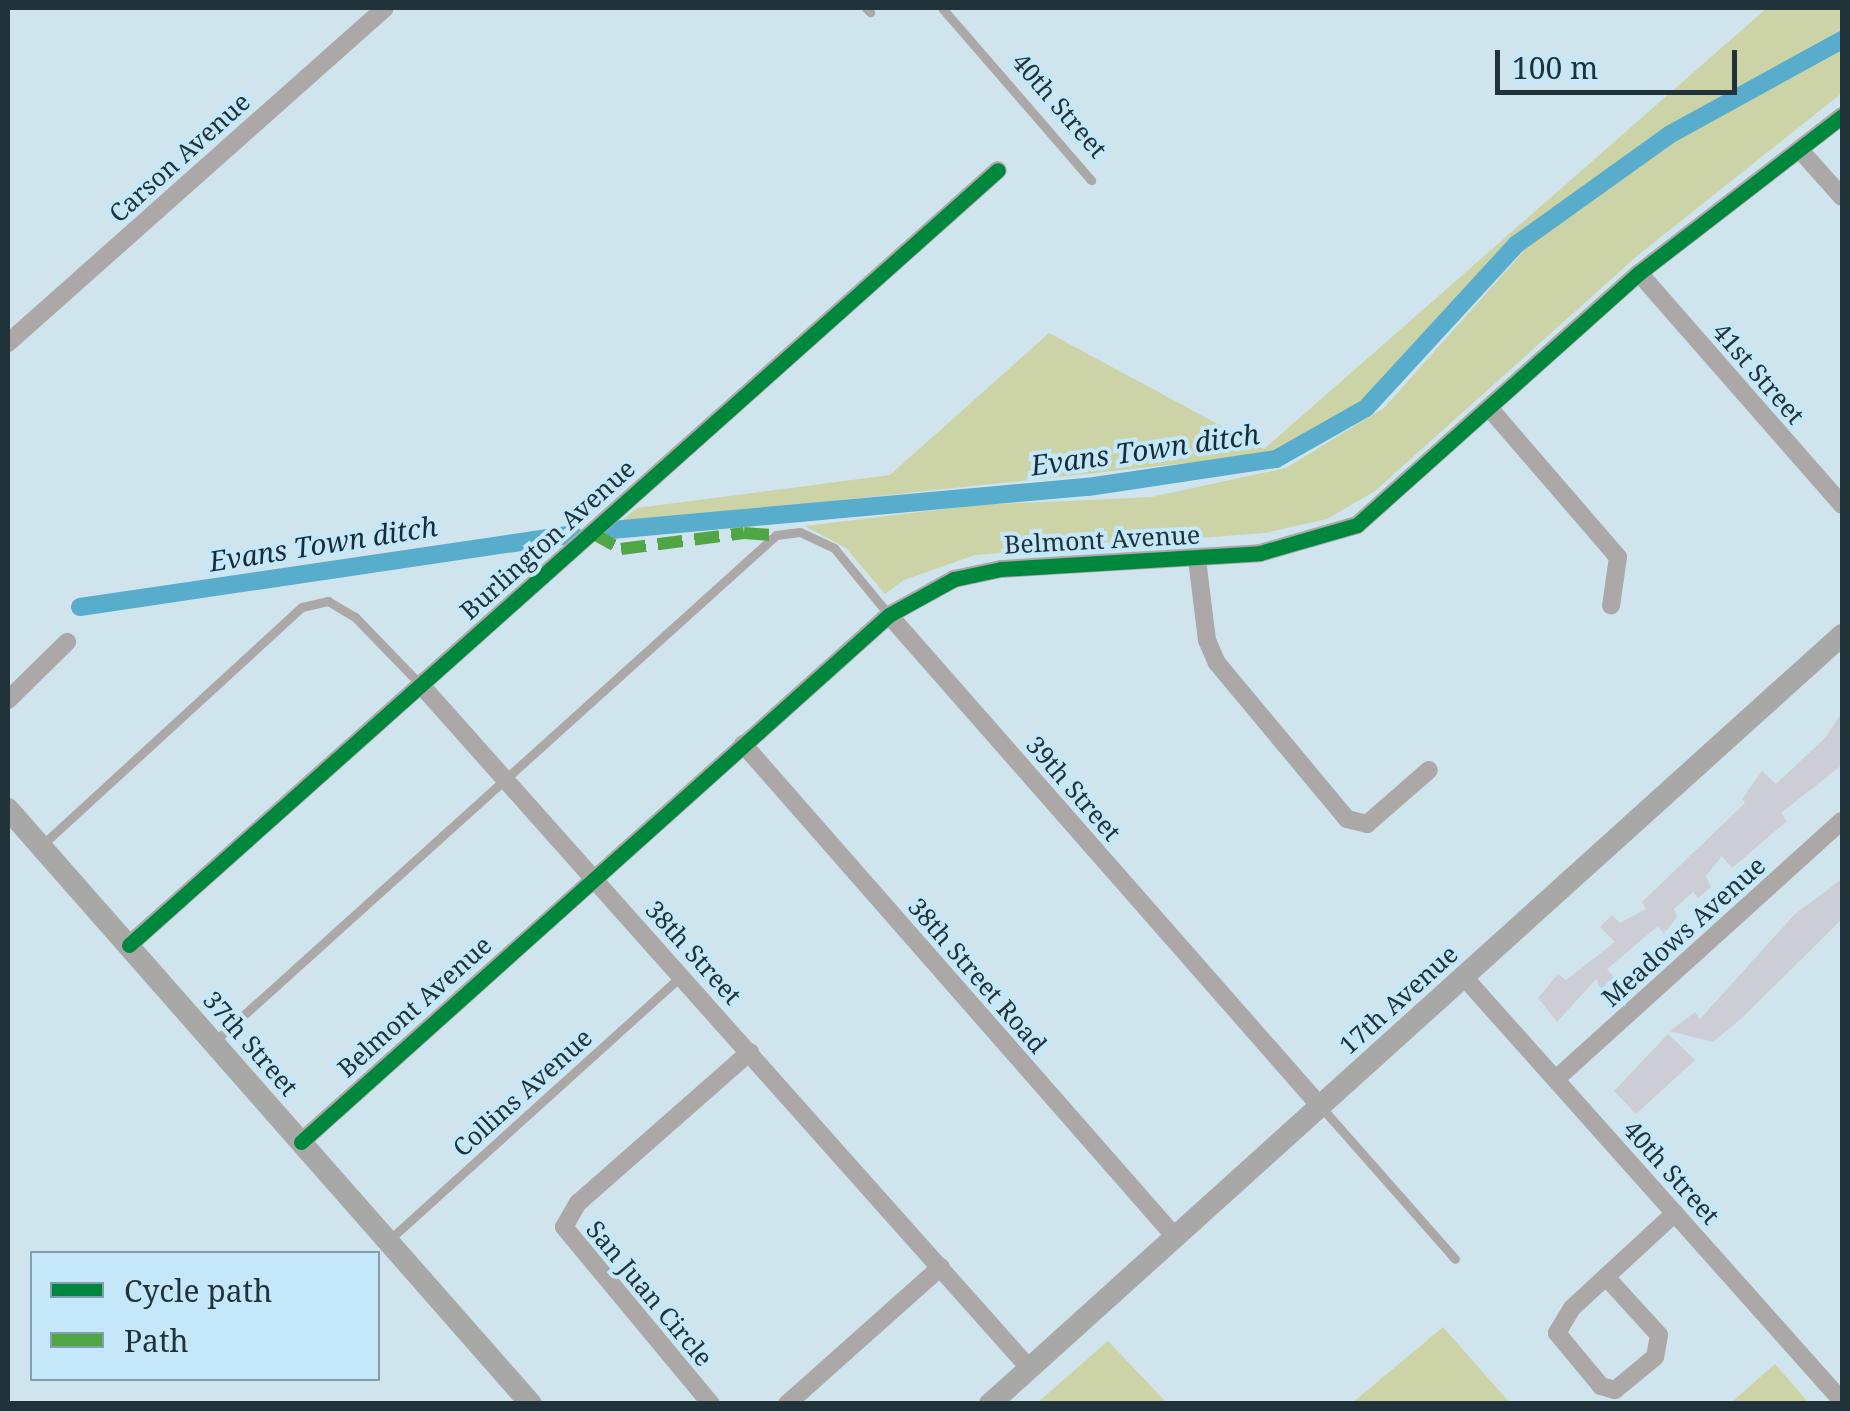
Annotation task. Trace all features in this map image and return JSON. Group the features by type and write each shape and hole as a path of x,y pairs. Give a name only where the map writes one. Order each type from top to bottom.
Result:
{"main road":[{"name":"17th Avenue","path":"990,1404 1842,635"},
{"name":"37th Street","path":"8,810 531,1404"}],"street":[{"name":"Carson Avenue","path":"8,344 385,8"},
{"name":"Belmont Avenue","path":"301,1142 889,615 954,579 1000,569 1197,559 1320,541 1357,525 1491,410 1640,273 1842,116"},
{"path":"1800,150 1842,198"},
{"name":"Burlington Avenue","path":"129,945 998,170"},
{"name":"41st Street","path":"1640,273 1842,505"},
{"path":"1491,410 1618,557 1611,606"},
{"path":"1197,559 1207,640 1216,663 1346,818 1367,824 1429,770"},
{"name":"39th Street","path":"889,615 1320,1106"},
{"path":"8,700 66,642"},
{"name":"38th Street","path":"420,685 1029,1368"},
{"name":"38th Street Road","path":"742,744 1176,1238"},
{"name":"Meadows Avenue","path":"1556,1079 1842,820"},
{"name":"40th Street","path":"1464,977 1842,1401"},
{"name":"San Juan Circle","path":"711,1404 564,1227 578,1202 750,1052"},
{"path":"1606,1278 1659,1335 1655,1357 1614,1390 1601,1386 1557,1333 1572,1308 1675,1213"},
{"path":"788,1404 940,1267"}],"lane":[{"name":"40th Street","path":"942,8 1091,180"},
{"name":"39th Street","path":"508,781 776,536 800,532 834,548 889,615"},
{"name":"38th Street","path":"40,847 302,607 328,601 354,617 420,685"},
{"path":"214,1042 508,781"},
{"name":"Collins Avenue","path":"389,1240 682,976"},
{"path":"1320,1106 1455,1259"}],"green space":[{"path":"1767,8 1842,8 1842,29 1663,133 1514,242 1364,403 1272,454 618,524 637,508 890,475 1049,333 1264,449"},
{"path":"1842,48 1842,93 1637,256 1375,491 1327,519 1265,533 975,555 904,580 885,594 846,548 805,526 977,505 1151,497 1286,468 1384,408 1530,244 1685,135"},
{"path":"1443,1327 1510,1403 1352,1403"},
{"path":"1108,1341 1167,1403 1037,1403"},
{"path":"1775,1364 1809,1403 1731,1403"}],"building":[{"path":"1842,712 1842,765 1781,813 1787,821 1732,868 1722,856 1706,876 1711,887 1698,898 1693,892 1674,909 1677,917 1664,934 1658,926 1607,969 1614,977 1601,989 1596,979 1557,1022 1538,998 1558,974 1566,980 1615,942 1600,927 1612,915 1620,923 1646,909 1642,902 1745,803 1742,799 1762,771 1776,784 1826,737"},
{"path":"1842,879 1842,919 1743,1017 1713,1042 1670,1031 1695,1012 1700,1019 1794,915"},
{"path":"1668,1034 1695,1060 1636,1114 1614,1091"}],"waterway":[{"name":"Evans Town ditch","path":"612,530 1088,487 1276,459 1366,408 1517,244 1669,135 1842,40"},
{"name":"Evans Town ditch","path":"80,607 573,534"}],"marked path":[{"path":"592,533 621,549 744,533 776,535"}],"cycle path":[{"path":"301,1142 889,615 954,579 1001,569 1260,553 1357,525 1639,273 1842,116"},
{"path":"129,945 998,170"}]}
